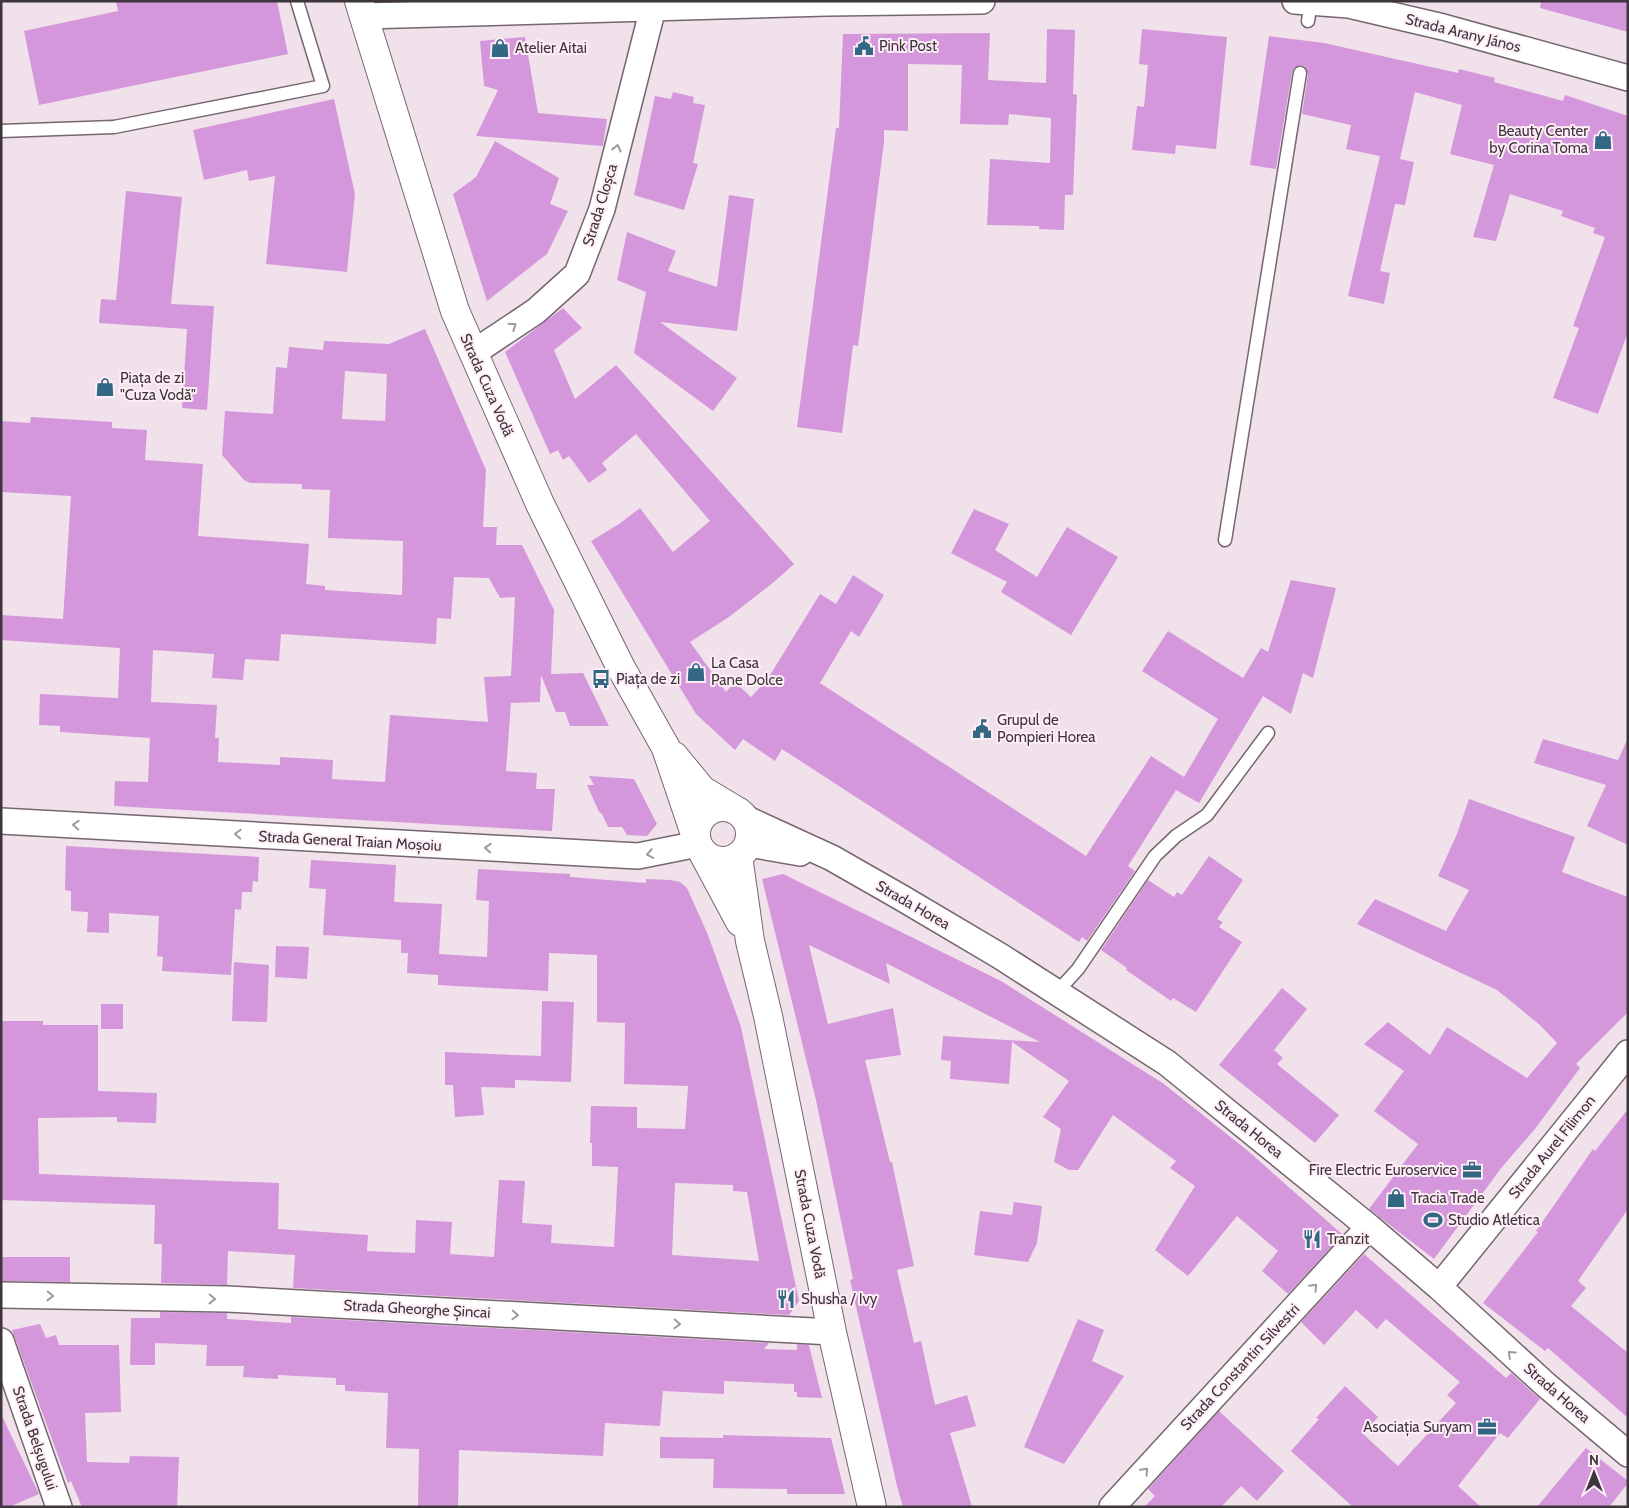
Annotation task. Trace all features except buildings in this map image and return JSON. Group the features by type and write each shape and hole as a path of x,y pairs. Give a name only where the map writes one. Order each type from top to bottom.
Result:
{"main road":[{"name":"Strada Cuza Vodă","path":"361,9 455,311 540,504 620,666 666,748 699,844 750,941"},
{"name":"Strada Cuza Vodă","path":"666,748 742,832 750,941 768,1016 832,1332 872,1507"},
{"path":"722,806 742,832 730,861 720,861 711,858 699,844 697,824 703,814 711,808 722,806"}],"street":[{"path":"361,9 654,8 982,1"},
{"name":"Strada Arany János","path":"1305,8 1349,5 1443,26 1628,78"},
{"name":"Strada Cloșca","path":"473,354 536,311 577,274 602,209 654,8"},
{"name":"Strada General Traian Moșoiu","path":"1,821 638,856 699,844"},
{"name":"Strada Horea","path":"742,832 832,858 1000,956 1167,1063 1369,1227 1439,1287 1546,1385 1628,1454"},
{"name":"Strada Aurel Filimon","path":"1439,1287 1628,1053"},
{"name":"Strada Constantin Silvestri","path":"1112,1507 1369,1227"},
{"name":"Strada Gheorghe Șincai","path":"1,1295 227,1299 832,1332"},
{"name":"Strada Belșugului","path":"1,1341 59,1507"}],"lane":[{"path":"1,131 114,127 323,86 298,1"},
{"path":"1225,540 1300,73"},
{"path":"1057,992 1078,969 1154,856 1176,836 1207,815 1268,733"}],"place":[{"name":"Pink Post","path":"864,46"},
{"name":"Atelier Aitai","path":"500,48"},
{"name":"Beauty Center by Corina Toma","path":"1603,140"},
{"name":"Piața de zi \"Cuza Vodă\"","path":"105,387"},
{"name":"La Casa Pane Dolce","path":"696,672"},
{"name":"Piața de zi","path":"601,679"},
{"name":"Grupul de Pompieri Horea","path":"982,729"},
{"name":"Fire Electric Euroservice","path":"1472,1170"},
{"name":"Tracia Trade","path":"1396,1198"},
{"name":"Studio Atletica","path":"1433,1220"},
{"name":"Tranzit","path":"1312,1239"},
{"name":"Shusha / Ivy","path":"786,1299"},
{"name":"Asociația Suryam","path":"1487,1427"}]}
